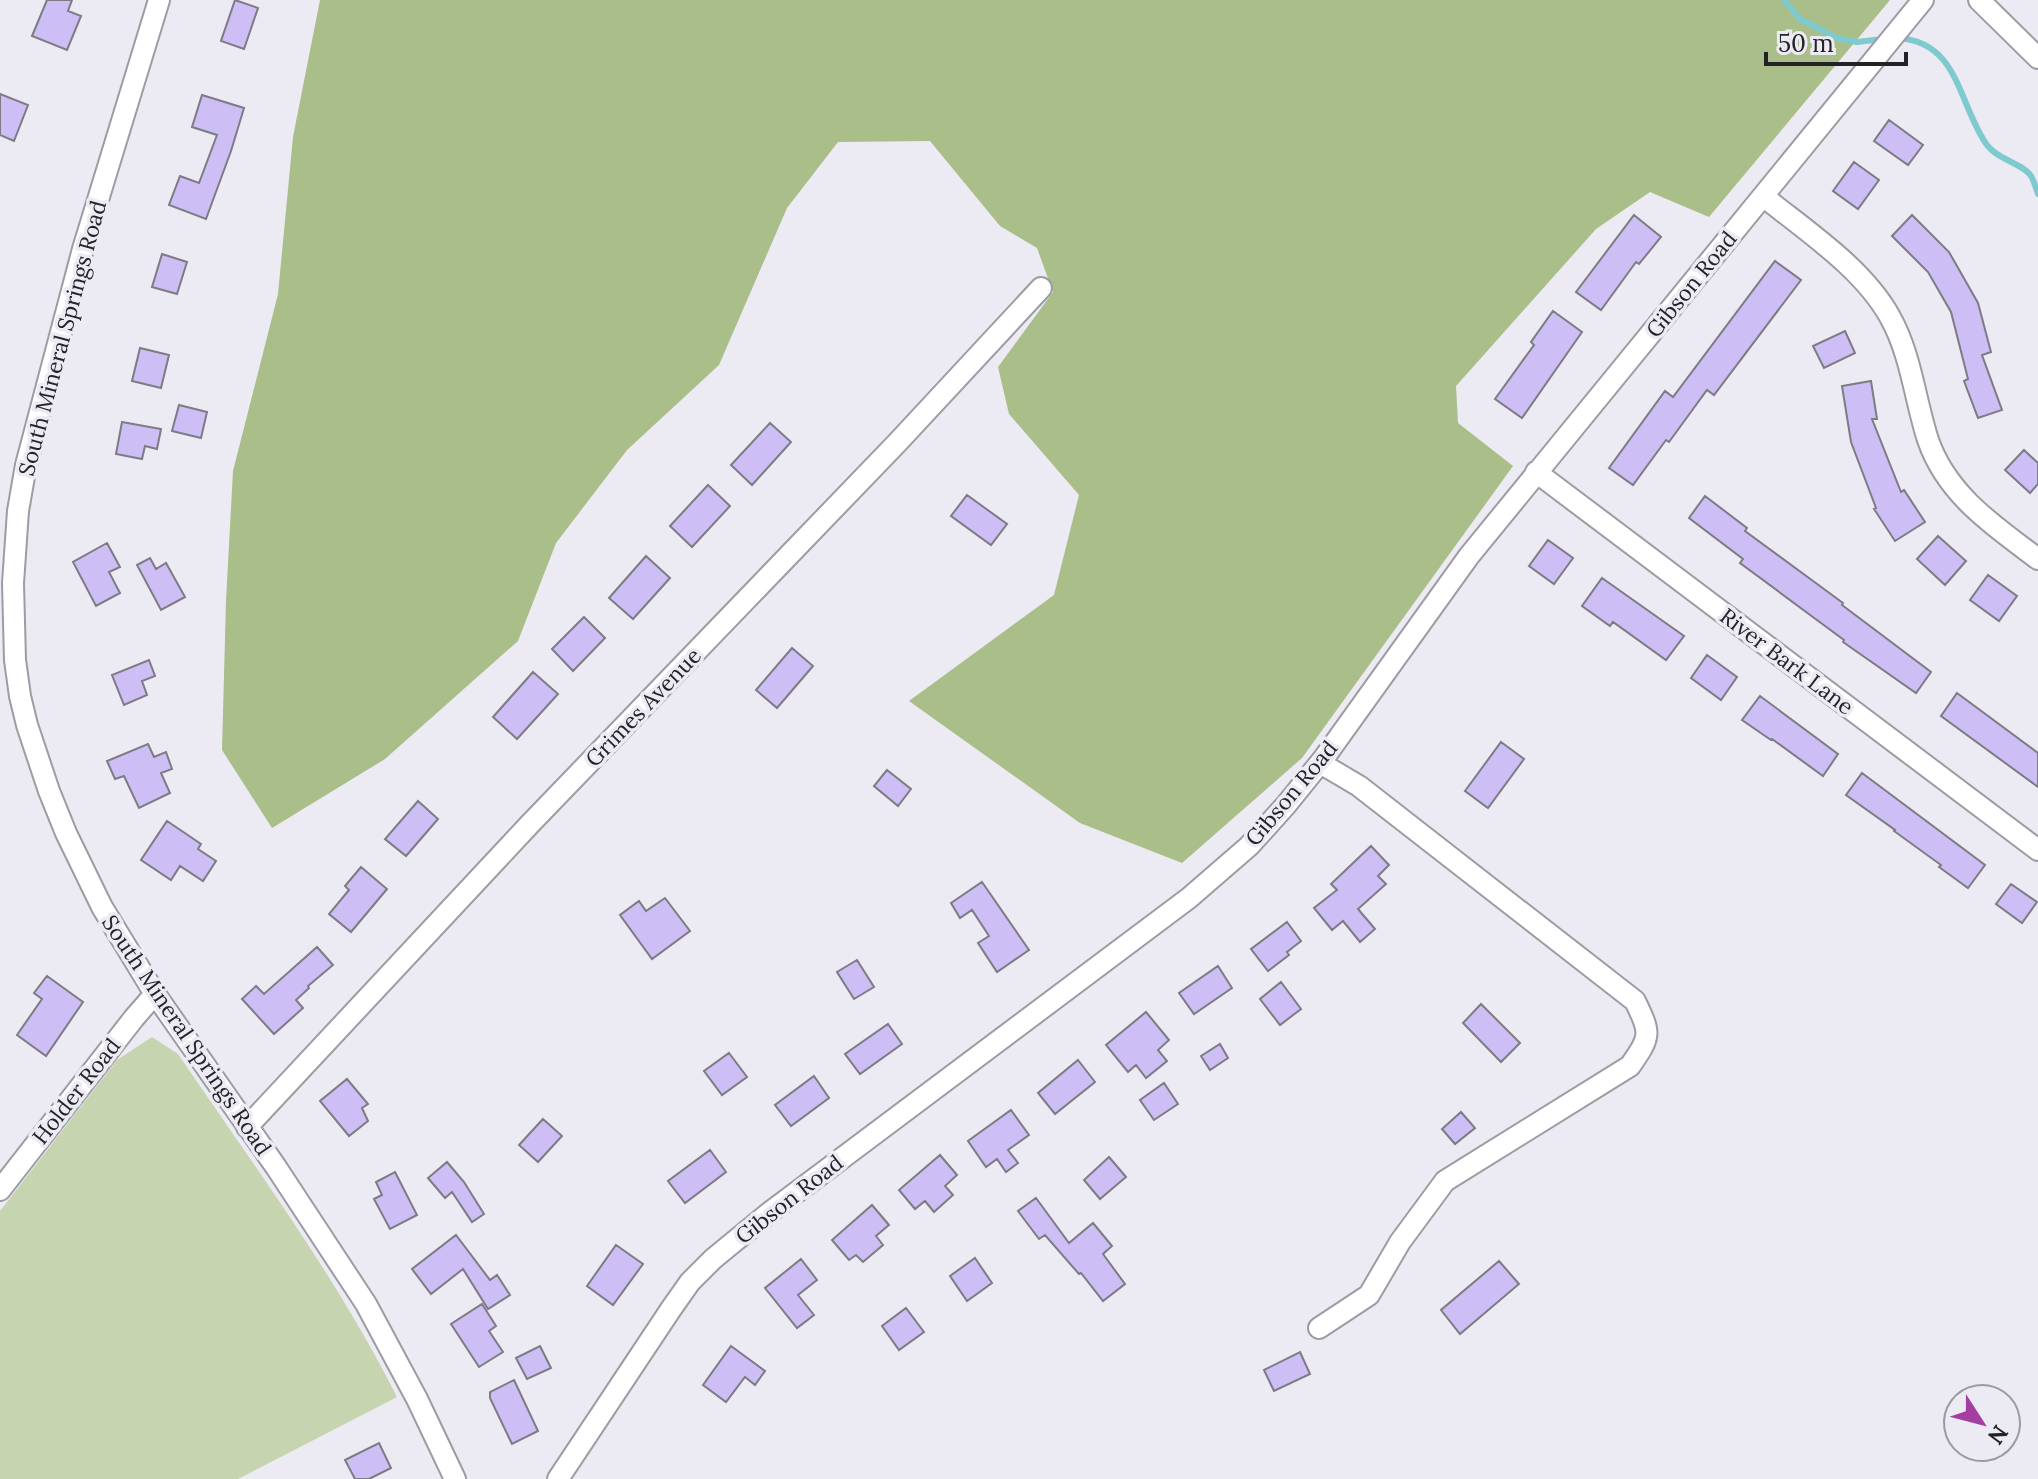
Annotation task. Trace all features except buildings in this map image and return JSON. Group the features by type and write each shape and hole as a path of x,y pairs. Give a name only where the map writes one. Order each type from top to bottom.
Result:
{"street":[{"name":"South Mineral Springs Road","path":"159,0 87,235 26,465 18,511 13,583 15,660 20,696 66,833 102,907 155,994 276,1167 366,1304 455,1479"},
{"name":"Gibson Road","path":"558,1479 690,1282 713,1259 769,1213 1189,898 1249,846 1320,763 1469,556 1923,0"},
{"path":"1979,0 2038,58"},
{"path":"1763,196 1857,273 1876,294 1902,342 1929,442 1942,469 1959,493 1980,514 2038,559"},
{"name":"Grimes Avenue","path":"247,1127 539,814 897,443 1041,288"},
{"name":"River Bark Lane","path":"1536,472 2038,850"},
{"path":"1319,1328 1369,1295 1400,1242 1445,1181 1630,1066 1646,1044 1646,1024 1635,1001 1359,786 1320,763"},
{"name":"Holder Road","path":"0,1190 155,994"}],"green space":[{"path":"320,0 1890,0 1709,217 1650,192 1596,229 1456,386 1458,423 1513,466 1302,758 1182,863 1080,823 909,701 1054,595 1079,495 1009,414 998,367 1053,292 1037,248 1000,226 930,141 838,142 787,208 719,365 627,450 556,543 518,641 385,759 272,828 222,750 233,471 278,294 293,137"},
{"path":"152,1037 178,1054 265,1180 348,1308 397,1397 238,1479 0,1479 0,1211 117,1060"}],"waterway":[{"path":"1784,0 1800,19 1837,38 1857,42 1883,39"},
{"path":"1898,38 1918,42 1946,63 1987,145 2028,172 2038,194"}]}
